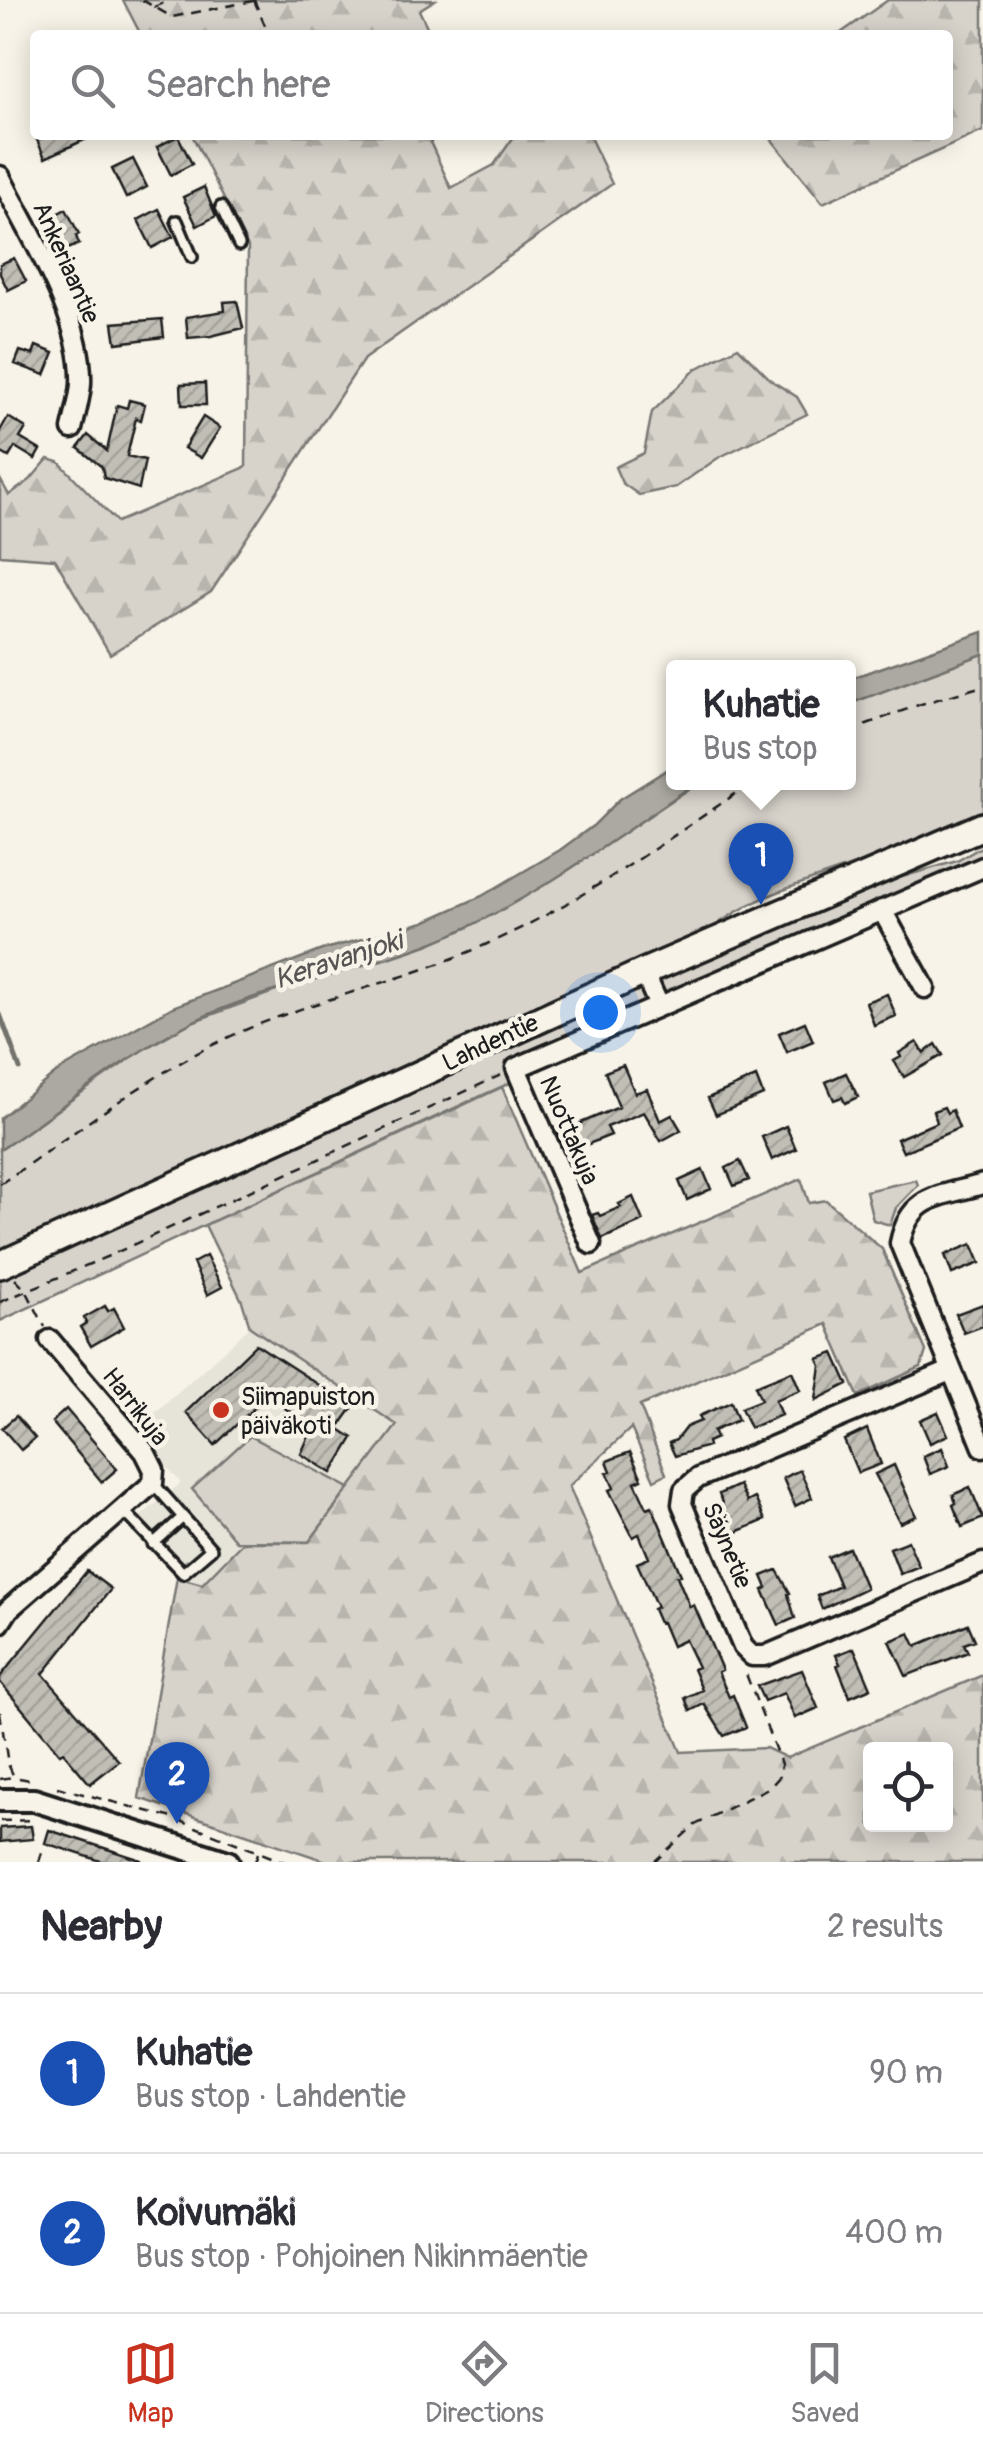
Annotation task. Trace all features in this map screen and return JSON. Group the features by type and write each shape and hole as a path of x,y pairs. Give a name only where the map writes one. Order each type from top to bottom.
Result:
{"main road":[{"name":"Lahdentie","path":"0,1266 644,972 983,826"}],"street":[{"name":"Ankeriaantie","path":"0,176 75,335 81,383 72,429"},
{"name":"Nuottakuja","path":"591,1244 516,1068 983,867"},
{"path":"882,910 925,988"},
{"path":"644,972 659,1006"},
{"path":"983,1184 918,1203 904,1222 900,1243 983,1447"},
{"name":"Harrikuja","path":"0,1622 9,1609 153,1483 154,1470 145,1452 50,1340"},
{"name":"Säynetie","path":"950,1371 698,1478 684,1490 682,1504 743,1647 752,1656 765,1656 983,1563"},
{"path":"0,1798 34,1800 228,1862"}],"lane":[{"path":"221,207 239,246"},
{"path":"176,221 192,258"},
{"path":"124,1510 183,1573 210,1549 153,1483"},
{"path":"153,1544 183,1517"}],"path":[{"path":"142,0 172,17 255,1 267,30"},
{"path":"153,7 169,1"},
{"path":"856,728 983,686"},
{"path":"0,1184 203,1050 300,1007 407,977 487,944 562,907 741,790"},
{"path":"0,1302 111,1256 516,1068"},
{"path":"26,1290 50,1340"},
{"path":"654,1862 695,1825 770,1787 781,1774 781,1764 748,1680 748,1664"},
{"path":"0,1712 8,1764 14,1776"},
{"path":"0,1779 14,1776 37,1782"},
{"path":"53,1786 173,1818 284,1862"},
{"path":"40,1862 42,1850"},
{"path":"255,1862 258,1852"}],"shaded area":[{"path":"250,1327 397,1424 309,1542 243,1542 202,1584 177,1577 130,1525 181,1483 136,1430"}],"green space":[{"path":"123,0 435,0 419,10 429,30 138,30"},
{"path":"888,0 983,0 983,131 823,203 772,140 953,140 953,30 845,30"},
{"path":"194,140 433,140 430,142 451,188 494,165 512,140 591,140 612,184 364,359 211,592 110,654 55,559 0,555 0,479 9,495 30,480 48,459 59,462 117,522 246,467 248,247"},
{"path":"738,347 772,381 797,397 807,414 718,458 676,487 639,495 622,483 615,467 644,453 652,412 696,369"},
{"path":"983,654 983,813 763,898 713,928 0,1251 0,1150 141,1051 192,1022 467,928 570,869 688,790 856,790 856,701"},
{"path":"983,846 983,877 472,1100 0,1321 0,1278 595,1008 881,883 957,861"},
{"path":"502,1087 582,1273 801,1179 809,1203 826,1200 882,1249 926,1351 921,1367 858,1396 827,1324 640,1406 666,1474 654,1480 631,1428 569,1486 681,1752 766,1748 787,1758 983,1675 983,1862 329,1862 139,1798 177,1577 202,1584 243,1542 309,1542 397,1425 250,1327 242,1301 205,1225"},
{"path":"916,1180 918,1185 896,1208 890,1225 873,1220 866,1191"},
{"path":"250,1436 349,1488 309,1542 236,1541 192,1489"}],"water":[{"path":"983,632 983,654 856,701 856,677"},
{"name":"Keravanjoki","path":"666,770 666,790 686,790 534,892 465,929 369,964 248,999 165,1036 0,1150 0,1118 57,1072 173,1007 322,950 424,922 482,896 560,850 620,799"}],"building":[{"path":"37,140 84,140 45,158"},
{"path":"180,140 192,164 171,175 157,147"},
{"path":"133,159 147,187 126,198 112,169"},
{"path":"204,187 216,216 197,226 183,197"},
{"path":"66,209 79,234 79,244 66,250 53,216"},
{"path":"159,209 173,237 152,248 138,220"},
{"path":"14,258 26,281 8,290 0,264"},
{"path":"237,301 243,328 188,338 186,317 225,311 224,302"},
{"path":"162,319 164,337 116,343 113,323"},
{"path":"36,346 54,353 45,375 15,364 20,351 33,355"},
{"path":"205,383 206,405 182,405 181,384"},
{"path":"129,400 145,404 141,420 136,418 127,456 145,460 139,489 104,478 102,467 78,448 88,435 107,451 117,405 127,408"},
{"path":"8,417 26,428 20,438 40,450 35,459 15,447 9,457 0,452 0,431"},
{"path":"203,417 220,428 201,458 184,448"},
{"path":"887,994 896,1016 874,1025 866,1002"},
{"path":"805,1022 813,1041 787,1052 779,1033"},
{"path":"917,1042 924,1053 936,1044 943,1055 904,1077 894,1061"},
{"path":"623,1065 635,1093 647,1089 660,1121 672,1115 681,1130 661,1141 644,1112 607,1127 611,1135 566,1153 557,1133 619,1107 605,1072"},
{"path":"846,1073 858,1097 845,1103 842,1097 834,1100 826,1082"},
{"path":"756,1077 763,1095 716,1115 708,1098"},
{"path":"944,1107 947,1113 952,1110 959,1128 903,1152 897,1139 937,1122 933,1111"},
{"path":"786,1126 796,1149 772,1160 762,1137"},
{"path":"740,1161 749,1180 734,1186 726,1168"},
{"path":"703,1170 711,1189 687,1200 679,1181"},
{"path":"633,1197 643,1221 602,1239 592,1215 600,1216 621,1207 619,1204"},
{"path":"972,1244 980,1263 952,1274 945,1255"},
{"path":"206,1256 222,1287 207,1295 193,1263"},
{"path":"983,1304 983,1326 964,1333 956,1314"},
{"path":"105,1306 108,1311 114,1308 124,1327 91,1346 80,1327 86,1323 84,1318"},
{"name":"Siimapuiston päiväkoti","path":"256,1344 353,1407 338,1428 353,1438 332,1473 301,1454 312,1429 268,1395 215,1445 186,1412"},
{"path":"834,1353 848,1384 816,1400 821,1366 818,1359"},
{"path":"792,1371 800,1390 775,1400 781,1415 750,1428 741,1408 761,1400 755,1386"},
{"path":"731,1402 738,1420 713,1431 716,1438 707,1442 708,1446 675,1456 669,1443 686,1427 701,1421 699,1416"},
{"path":"66,1409 117,1469 102,1482 52,1422"},
{"path":"938,1412 948,1435 930,1443 920,1420"},
{"path":"16,1416 35,1438 21,1450 2,1428"},
{"path":"867,1429 881,1464 858,1473 844,1440"},
{"path":"942,1448 949,1466 930,1474 923,1456"},
{"path":"630,1452 642,1479 635,1482 647,1508 652,1506 690,1607 694,1605 722,1670 718,1672 746,1727 724,1736 704,1704 690,1711 685,1698 702,1690 693,1669 698,1667 685,1640 672,1646 662,1622 659,1623 653,1609 657,1607 637,1563 649,1558 639,1534 633,1537 609,1490 614,1488 607,1461"},
{"path":"894,1465 916,1516 900,1523 875,1474"},
{"path":"800,1470 812,1498 795,1506 783,1478"},
{"path":"739,1485 747,1502 755,1498 765,1520 732,1534 719,1494"},
{"path":"970,1487 983,1518 962,1527 953,1495"},
{"path":"908,1541 919,1566 900,1574 890,1548"},
{"path":"849,1548 866,1588 822,1609 817,1596 840,1586 828,1557"},
{"path":"777,1570 790,1593 795,1618 779,1625 763,1590 767,1588 762,1576"},
{"path":"87,1571 111,1589 43,1674 119,1761 90,1784 0,1682 0,1677"},
{"path":"968,1624 975,1640 964,1644 968,1652 906,1676 890,1641 910,1633 916,1646"},
{"path":"854,1648 871,1688 850,1697 836,1655"},
{"path":"802,1670 818,1708 795,1718 784,1693 764,1701 757,1686"},
{"path":"31,1826 33,1839 0,1842 0,1828"},
{"path":"49,1830 141,1862 104,1862 45,1843"}],"waterway":[{"path":"0,1014 20,1069"}],"place":[{"name":"Kuhatie","path":"761,905"},
{"name":"Siimapuiston päiväkoti","path":"221,1410"},
{"name":"Koivumäki","path":"177,1824"}]}
